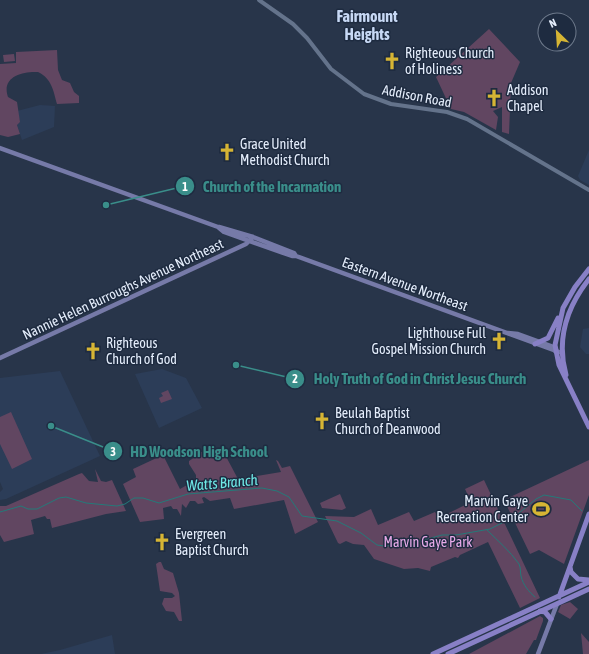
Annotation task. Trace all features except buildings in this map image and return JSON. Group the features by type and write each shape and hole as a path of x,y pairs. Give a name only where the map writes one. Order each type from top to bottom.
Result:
{"main road":[{"name":"Eastern Avenue Northeast","path":"0,148 218,227 224,232 252,239 292,256 296,256 506,333 513,332 537,343 551,346 555,351 562,354"},
{"name":"Nannie Helen Burroughs Avenue Northeast","path":"0,358 252,239"},
{"path":"537,343 551,335 563,308 575,287 589,269"},
{"path":"570,386 562,354 564,336 571,305 589,279"},
{"path":"563,308 555,351 559,365 589,427"},
{"path":"539,654 589,514"},
{"path":"570,567 571,572 578,579 589,581"},
{"path":"433,654 589,581"},
{"path":"448,654 589,589"},
{"path":"540,611 545,612 551,619"}],"street":[{"name":"Addison Road","path":"259,0 294,24 331,69 364,94 390,104 447,112 467,119 589,190"}],"shaded area":[{"path":"40,105 55,106 54,127 22,140 17,125 20,122 17,111"},
{"path":"589,150 589,185 580,180 578,176"},
{"path":"589,328 589,354 586,354 580,347 583,329"},
{"path":"162,369 186,378 202,408 159,428 135,374"},
{"path":"60,371 100,456 6,499 0,500 0,492 3,489 0,482 0,378"},
{"path":"112,635 115,654 41,654 60,650"}],"green space":[{"path":"489,29 520,62 511,83 509,134 502,132 502,107 493,111 498,117 496,130 464,112 451,109 436,77"},
{"path":"57,50 58,70 62,80 70,83 74,92 79,96 79,103 57,104 51,85 43,75 38,72 20,74 10,80 7,85 7,90 8,97 17,102 20,122 17,125 20,134 8,137 0,135 0,64 16,63 16,52"},
{"path":"14,54 15,61 4,62 3,55"},
{"path":"168,390 172,399 161,403 159,398 163,396 161,393"},
{"path":"11,412 32,459 12,469 0,444 0,417"},
{"path":"222,449 238,479 281,472 276,460 282,468 290,466 318,522 295,534 284,500 234,509 230,498 210,501 204,497 202,498 204,503 198,504 195,501 190,501 186,508 182,504 181,516 177,509 173,509 171,506 163,508 164,519 140,522 123,484 136,477 133,469 163,455 180,489 196,480 196,475 189,464 189,461 198,455 198,452 215,452"},
{"path":"589,460 589,495 564,564 539,550 530,554 504,500"},
{"path":"95,469 101,481 106,482 112,480 126,511 106,514 52,528 50,519 47,519 45,516 31,520 34,534 4,542 0,535 0,506 6,506 82,473 89,481 98,482"},
{"name":"Marvin Gaye Park","path":"484,480 540,598 520,608 488,542 460,555 458,558 455,557 431,567 430,571 418,568 404,569 374,559 364,545 353,544 346,541 340,544 338,543 325,516 354,517 371,509 378,525 409,512 414,521 435,512 439,518 471,502 465,489"},
{"path":"340,494 346,508 342,510 322,508 320,503"},
{"path":"161,562 164,569 173,573 179,593 182,621 179,621 174,612 166,611 162,604 164,598 172,598 175,596 172,593 160,591 156,564"},
{"path":"570,602 578,609 570,619 558,612 561,605"},
{"path":"540,616 543,618 543,621 536,640 534,640 526,654 469,654"},
{"path":"581,633 589,642 589,654 583,654"}],"waterway":[{"name":"Watts Branch","path":"0,512 21,506 28,509 37,509 59,498 66,497 86,503 117,506 125,504 134,498 143,498 159,503 188,494 262,488 277,491 289,497 302,516 337,521 361,533 377,545 384,546 406,545 442,535 456,535 490,529 504,522"},
{"name":"Watts Branch","path":"513,518 536,499 544,495 571,500 582,511"},
{"path":"487,530 508,550 519,564 523,582 528,591 535,597"}],"place":[{"name":"Righteous Church of Holiness","path":"392,61"},
{"name":"Addison Chapel","path":"494,98"},
{"name":"Grace United Methodist Church","path":"227,152"},
{"name":"Church of the Incarnation","path":"106,205"},
{"name":"Lighthouse Full Gospel Mission Church","path":"499,341"},
{"name":"Righteous Church of God","path":"93,351"},
{"name":"Holy Truth of God in Christ Jesus Church","path":"236,365"},
{"name":"Beulah Baptist Church of Deanwood","path":"322,421"},
{"name":"HD Woodson High School","path":"51,426"},
{"name":"Marvin Gaye Recreation Center","path":"541,509"},
{"name":"Evergreen Baptist Church","path":"162,542"}],"district":[{"name":"Fairmount Heights","path":"367,25"}]}
